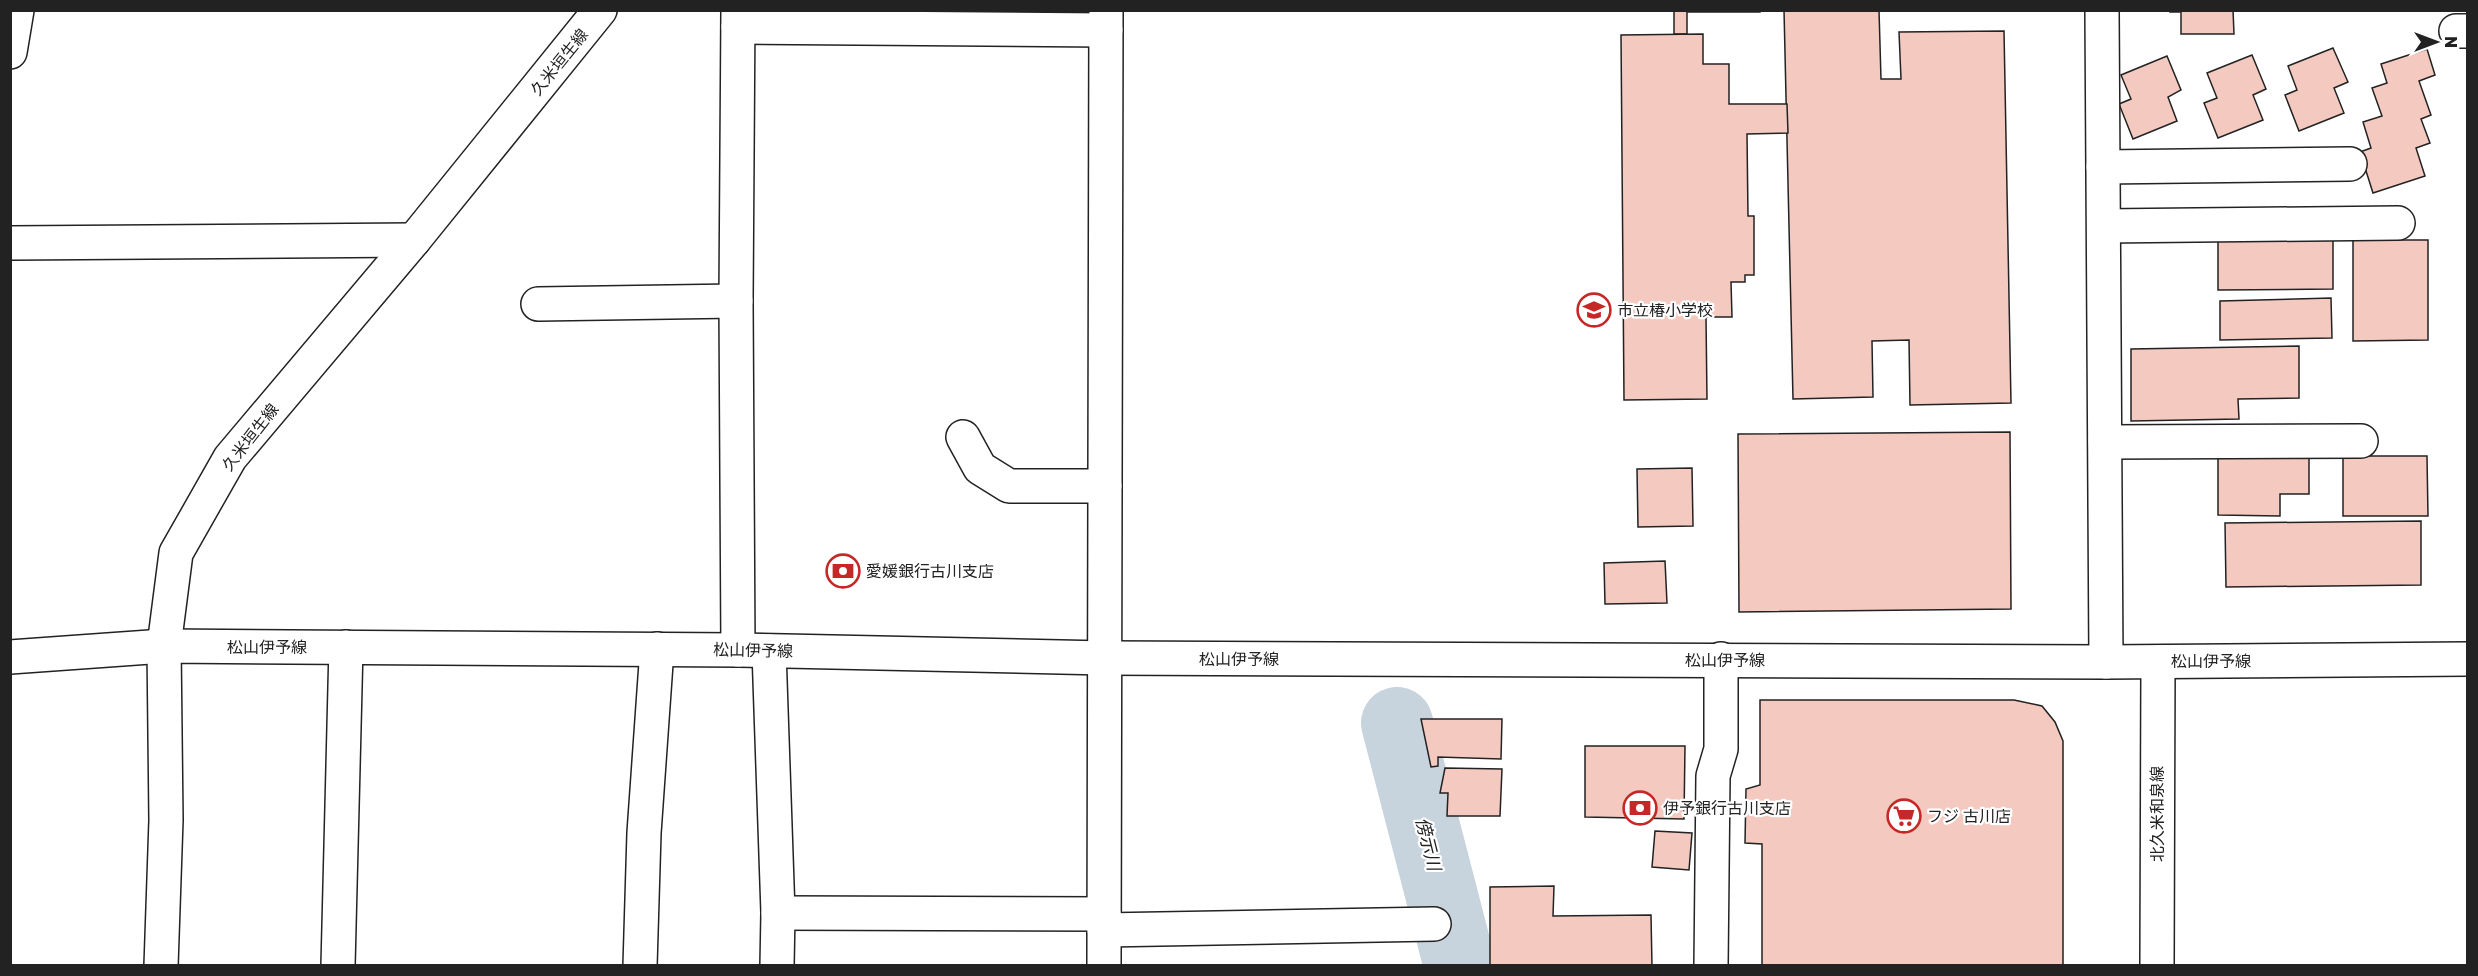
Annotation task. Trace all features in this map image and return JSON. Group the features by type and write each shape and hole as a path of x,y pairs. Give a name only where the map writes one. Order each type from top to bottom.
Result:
{"street":[{"path":"10,52 17,10"},
{"name":"久米垣生線","path":"161,966 166,819 165,646 176,553 230,458 414,240 600,10"},
{"path":"2102,10 2106,662"},
{"path":"777,966 778,913 753,650 736,301 738,19 1106,20 1104,966"},
{"path":"2103,167 2350,164"},
{"path":"2104,226 2398,223"},
{"path":"10,243 414,240"},
{"path":"538,304 736,301"},
{"path":"963,437 981,468 1009,486 1105,486"},
{"path":"2105,442 2361,441"},
{"name":"松山伊予線","path":"10,657 165,646 753,650 1105,658 2106,662 2468,659"},
{"path":"338,966 346,647"},
{"path":"640,966 644,833 657,649"},
{"path":"1711,966 1713,776 1721,749 1721,659"},
{"name":"北久米和泉線","path":"2157,966 2158,662"},
{"path":"778,913 1104,922 1434,924"}],"building":[{"path":"1674,10 1760,10 1760,12 1687,12 1687,34 1674,34"},
{"path":"1784,10 1879,10 1881,79 1901,79 1899,32 2004,31 2011,403 1910,405 1909,340 1872,341 1873,397 1793,399"},
{"path":"2170,10 2233,10 2234,34 2181,34 2181,12 2170,12"},
{"path":"1703,34 1703,64 1729,64 1729,104 1787,104 1788,133 1747,134 1748,216 1754,216 1754,275 1745,275 1745,282 1731,282 1732,317 1706,317 1707,399 1624,400 1621,35"},
{"path":"2333,48 2348,82 2334,88 2344,113 2299,131 2285,95 2297,90 2288,66"},
{"path":"2427,49 2435,75 2419,81 2431,115 2421,119 2430,143 2416,148 2425,176 2373,193 2360,152 2371,148 2363,122 2382,116 2372,88 2387,83 2381,64"},
{"path":"2252,55 2266,89 2253,95 2263,120 2218,138 2204,103 2217,98 2207,73"},
{"path":"2167,56 2181,90 2168,97 2177,121 2133,139 2119,104 2131,99 2121,75"},
{"path":"2333,240 2333,289 2218,290 2218,241"},
{"path":"2353,240 2428,240 2428,340 2353,341"},
{"path":"2331,298 2332,338 2220,340 2220,301"},
{"path":"2299,346 2299,398 2238,399 2239,419 2131,421 2131,349"},
{"path":"2010,432 2011,609 1739,612 1738,434"},
{"path":"2218,450 2309,451 2309,494 2280,494 2280,516 2218,515"},
{"path":"2343,456 2427,456 2428,516 2343,516"},
{"path":"1692,468 1693,526 1638,527 1637,469"},
{"path":"2421,521 2421,585 2226,587 2225,523"},
{"path":"1665,561 1667,603 1605,604 1604,563"},
{"name":"フジ 古川店","path":"1760,700 2014,700 2042,706 2055,722 2063,741 2063,966 1762,966 1762,844 1745,843 1746,789 1760,785"},
{"path":"1421,719 1502,719 1501,759 1438,757 1438,766 1431,767"},
{"path":"1585,746 1685,746 1684,819 1585,817"},
{"path":"1445,768 1502,769 1500,816 1447,816 1448,793 1440,793"},
{"path":"1655,831 1692,833 1689,870 1652,867"},
{"path":"1554,886 1553,916 1651,915 1652,966 1490,966 1490,887"}],"waterway":[{"name":"傍示川","path":"1397,723 1460,966"}],"place":[{"name":"市立椿小学校","path":"1594,310"},
{"name":"愛媛銀行古川支店","path":"843,571"},
{"name":"伊予銀行古川支店","path":"1640,808"},
{"name":"フジ 古川店","path":"1904,816"}]}
